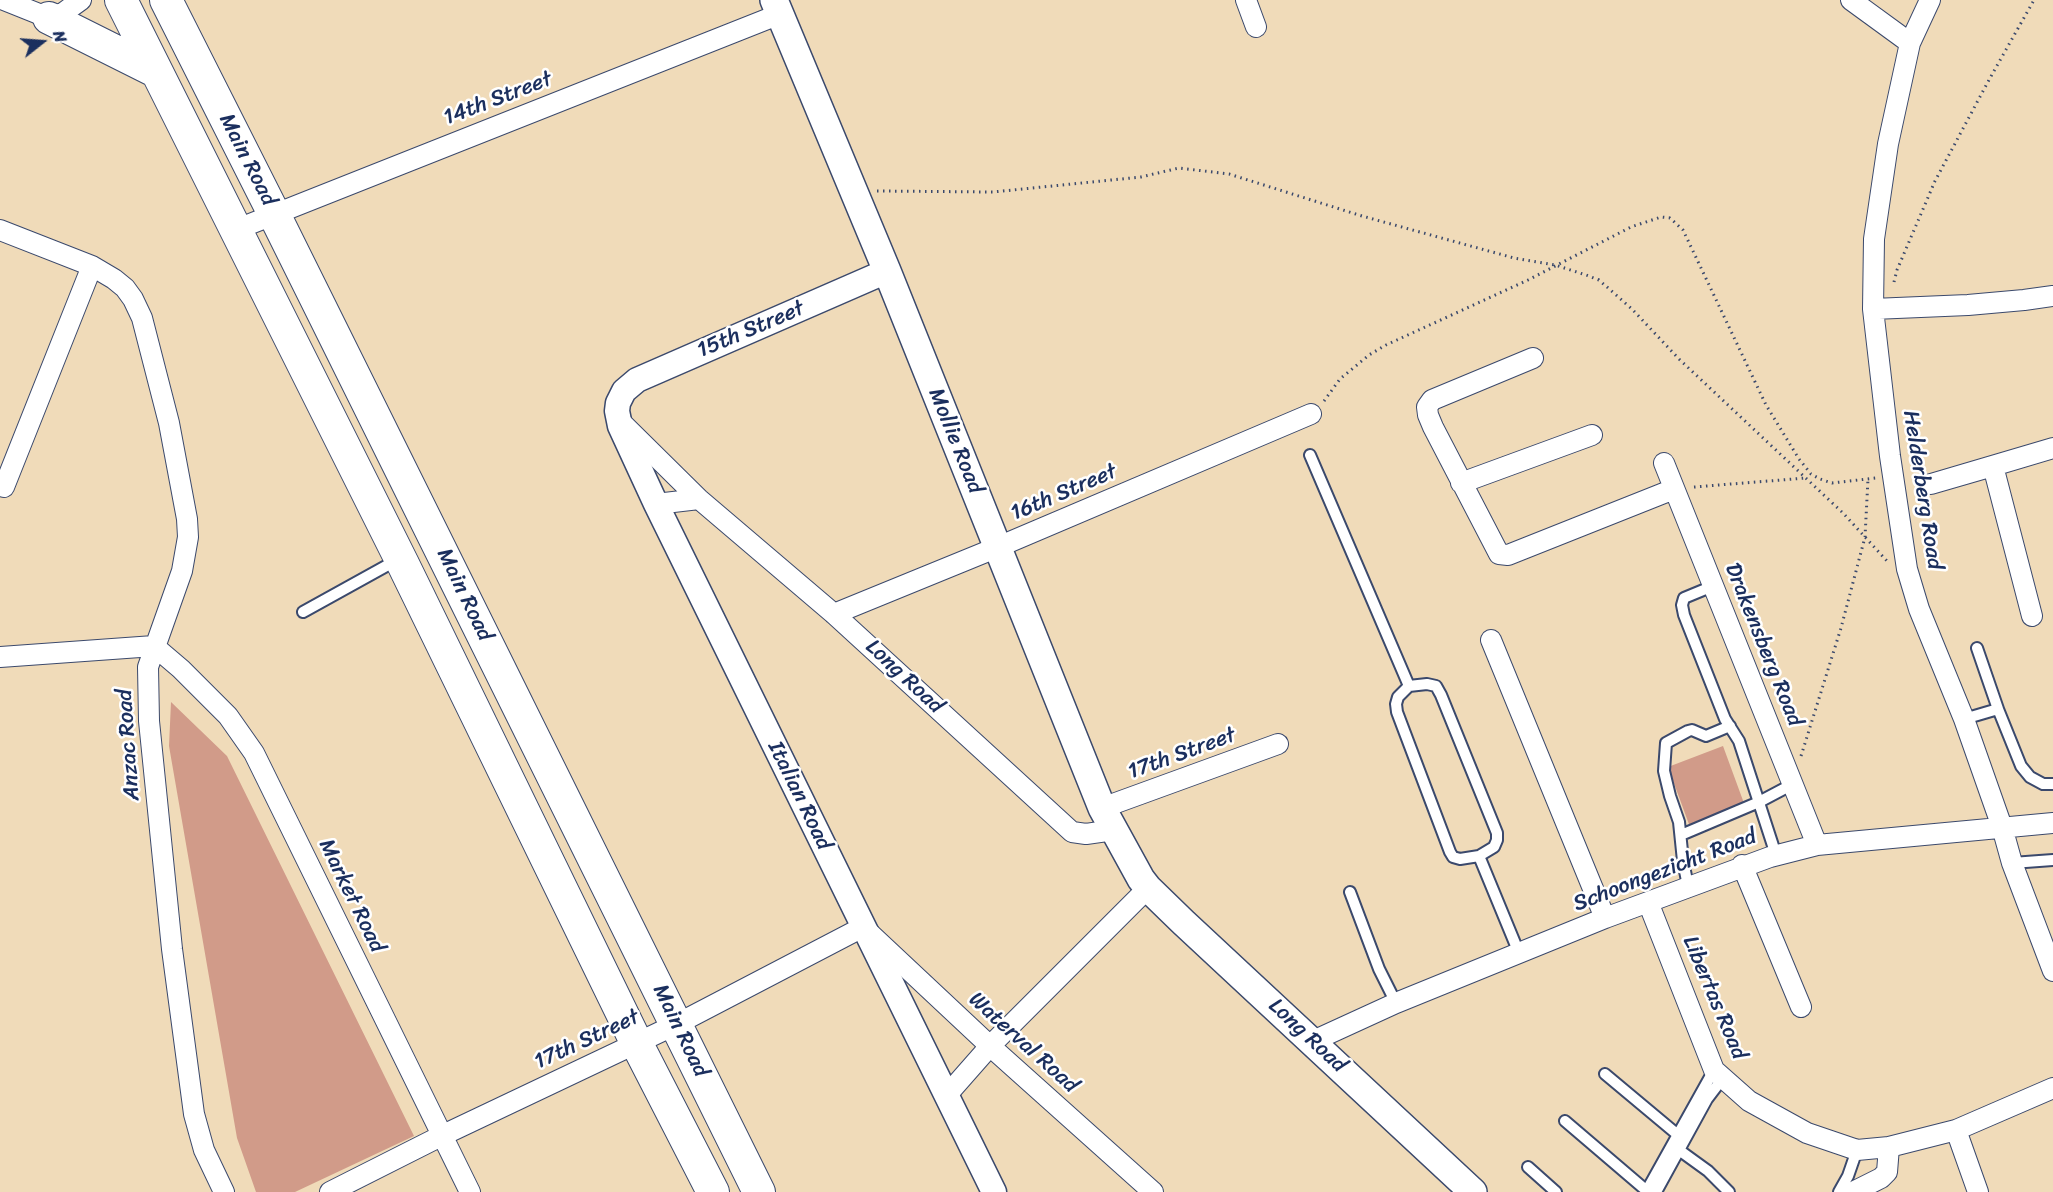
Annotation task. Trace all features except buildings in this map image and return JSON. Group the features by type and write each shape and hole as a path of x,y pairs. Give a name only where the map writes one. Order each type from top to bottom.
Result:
{"main road":[{"name":"Main Road","path":"121,0 400,558 637,1044 713,1192"},
{"name":"Main Road","path":"166,0 274,213 759,1192"},
{"name":"Mollie Road","path":"777,7 854,191 1108,819 1145,884"},
{"path":"49,18 157,72"},
{"name":"Long Road","path":"1145,884 1473,1192"}],"street":[{"path":"4,0 49,18 63,13 81,0"},
{"path":"1246,0 1256,27"},
{"path":"1851,0 1910,43"},
{"name":"Helderberg Road","path":"1930,0 1910,43 1888,144 1874,239 1893,476 1907,569 1919,609 1964,720 2002,826 2012,863 2053,971"},
{"name":"14th Street","path":"235,230 777,7"},
{"path":"0,230 92,266 4,487"},
{"name":"Anzac Road","path":"92,266 114,279 133,299 144,326 169,423 187,519 186,556 148,667 149,721 172,949 194,1114 204,1150 224,1192"},
{"name":"15th Street","path":"620,408 628,387 637,380 887,272"},
{"path":"1880,308 2013,301 2053,296"},
{"path":"1533,358 1427,404 1428,415 1495,550 1500,555 1508,555 1674,489"},
{"name":"Long Road","path":"620,408 699,499 834,614 1072,832 1086,834 1108,819"},
{"name":"Italian Road","path":"620,408 656,504 993,1192"},
{"name":"16th Street","path":"834,614 1311,414"},
{"path":"1461,483 1592,435"},
{"path":"2053,448 1993,466 1931,484 1942,480 2053,448"},
{"name":"Drakensberg Road","path":"1664,463 1817,845"},
{"path":"1993,466 2032,616"},
{"path":"656,504 699,499"},
{"path":"1491,640 1605,918"},
{"path":"0,657 154,646"},
{"name":"Market Road","path":"154,646 182,669 228,716 254,753 470,1192"},
{"name":"17th Street","path":"1108,819 1278,744"},
{"name":"Schoongezicht Road","path":"1313,1041 1396,1003 1605,918 1776,855 1817,845 2053,823"},
{"path":"1742,866 1801,1007"},
{"path":"946,1096 990,1046 1145,884"},
{"name":"Libertas Road","path":"1648,902 1719,1074 1749,1101 1807,1133 1857,1150 1889,1148 1956,1130 2053,1088"},
{"name":"17th Street","path":"330,1192 441,1136 637,1044 863,927"},
{"name":"Waterval Road","path":"863,927 990,1046 1153,1192"},
{"path":"1956,1130 1978,1192"},
{"path":"1853,1192 1883,1185 1887,1172 1889,1148"}],"lane":[{"path":"1310,455 1409,686"},
{"path":"303,612 400,558"},
{"path":"1713,586 1684,597 1682,605 1684,615 1725,719 1739,741 1776,855"},
{"path":"1977,648 2021,766 2030,777 2043,784 2053,784"},
{"path":"1427,684 1436,686 1441,695 1497,833 1494,847 1479,856 1460,859 1453,857 1450,852 1397,712 1398,697 1409,686 1427,684"},
{"path":"1964,720 1998,709"},
{"path":"1688,886 1681,835 1664,771 1666,743 1688,731 1692,730 1706,736 1730,726"},
{"path":"1681,835 1759,802 1792,784"},
{"path":"1479,856 1519,953"},
{"path":"2012,863 2053,860"},
{"path":"1350,892 1379,969 1396,1003"},
{"path":"1605,1074 1678,1136"},
{"path":"1650,1192 1678,1136 1719,1074"},
{"path":"1650,1192 1679,1150 1719,1074"},
{"path":"1565,1121 1650,1192"},
{"path":"1679,1150 1708,1171 1729,1192"},
{"path":"1839,1192 1848,1176 1857,1150"},
{"path":"1528,1167 1556,1192"}],"path":[{"path":"1880,308 1935,181 2034,0"},
{"path":"854,191 993,192 1141,177 1179,168 1229,174 1362,216 1514,258 1555,265 1599,280 1632,309 1679,359 1806,478 1887,562"},
{"path":"1311,414 1340,379 1369,355 1386,345 1631,227 1661,217 1670,218 1683,230 1766,405 1799,459 1811,474 1820,480 1832,483 1893,476"},
{"path":"1674,489 1806,478"},
{"path":"1792,784 1841,628 1865,537 1868,479"}]}
